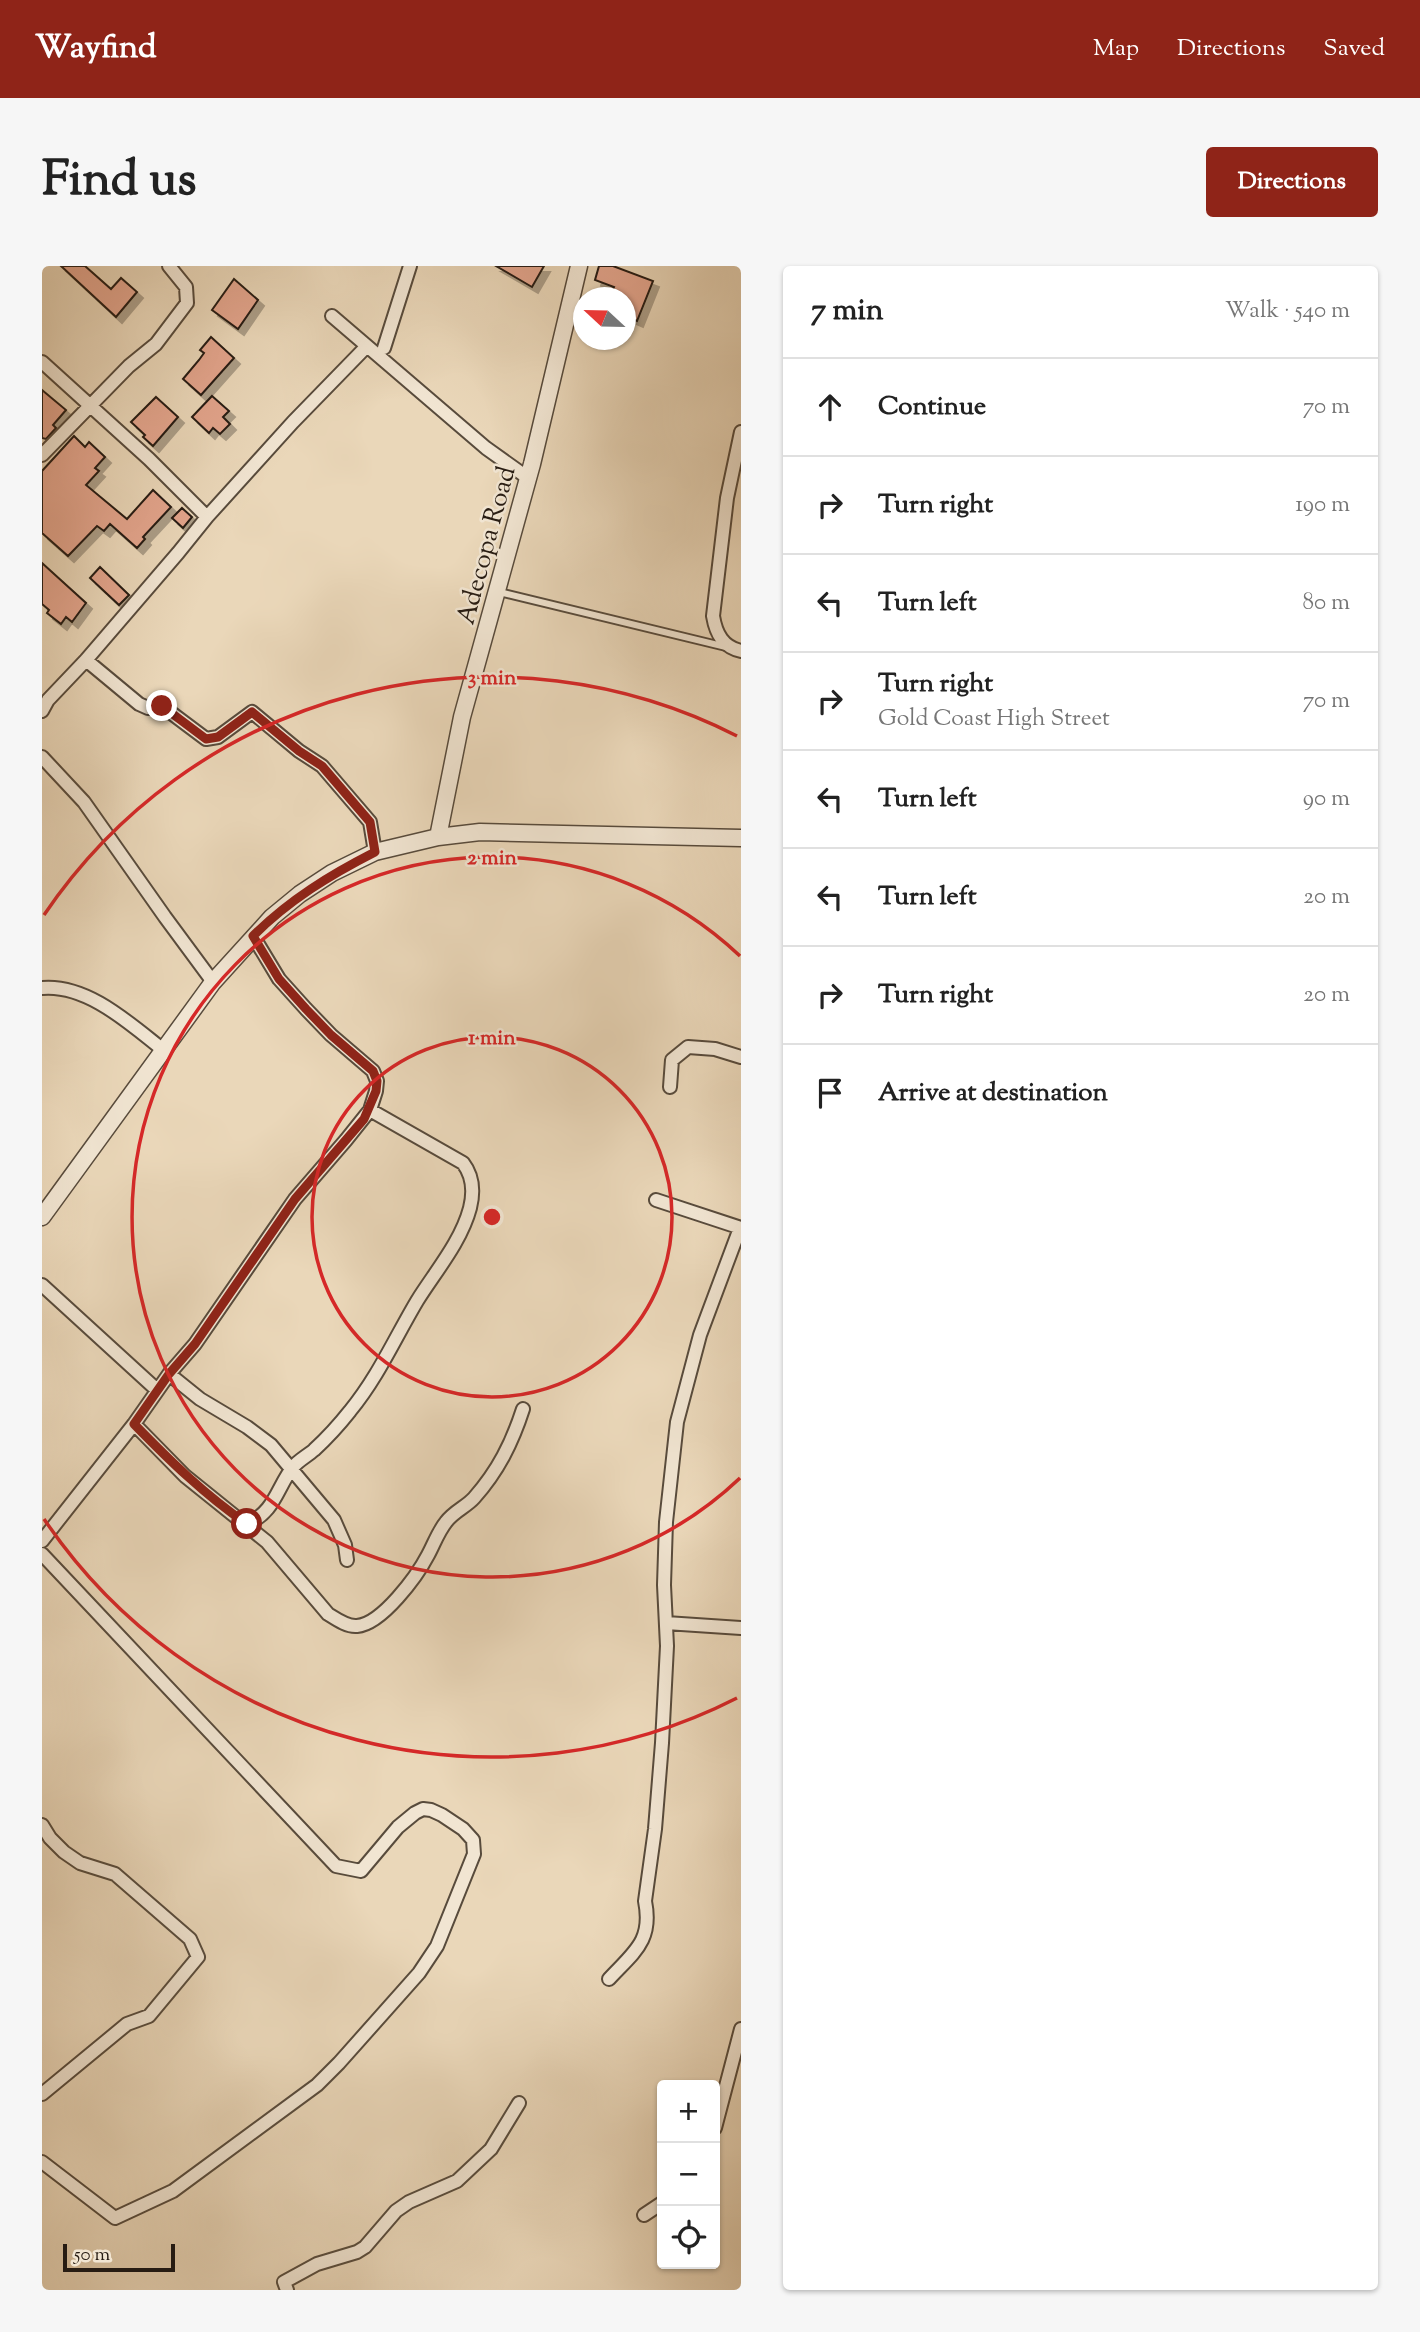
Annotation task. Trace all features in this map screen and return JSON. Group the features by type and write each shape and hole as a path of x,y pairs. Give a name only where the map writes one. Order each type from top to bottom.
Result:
{"street":[{"path":"42,455 129,366 156,344 187,303 186,286 169,266"},
{"path":"384,348 410,266"},
{"name":"Adecopa Road","path":"438,837 462,717 528,478 579,266"},
{"path":"332,316 486,447 528,478"},
{"path":"42,711 48,700 86,660 207,517 293,422 367,346"},
{"path":"42,362 90,404 207,517"},
{"path":"735,649 715,629 713,616 727,498 741,432"},
{"path":"86,660 139,704 148,708 162,706 206,739 218,737 252,712 299,751 322,766 370,822 375,852"},
{"path":"42,757 84,802 213,982"},
{"path":"42,1217 213,982 253,936 300,894 332,873 375,852 438,837 480,832 741,838"},
{"path":"42,1541 134,1424 169,1374 195,1344 295,1199 370,1110 377,1081 373,1071 331,1035 279,979 253,936"},
{"path":"42,988 70,990 90,999 117,1014 162,1049"},
{"path":"670,1087 672,1060 688,1047 715,1049 741,1057"},
{"path":"247,1524 264,1513 274,1501 292,1468 328,1437 375,1376 412,1309 466,1223 472,1186 470,1172 463,1163 370,1110"},
{"path":"609,1979 644,1941 649,1917 646,1901 655,1829 667,1646 666,1522 677,1422 700,1335 741,1228 656,1200"},
{"path":"42,1285 158,1390"},
{"path":"169,1374 200,1399 271,1445 334,1520 342,1535 347,1560"},
{"path":"134,1424 215,1502 267,1542 328,1614 350,1626 367,1623 387,1609 428,1557 441,1529 450,1517 472,1501 498,1468 512,1442 523,1409"},
{"path":"42,1554 336,1866 361,1871 398,1827 415,1812 423,1809 431,1810 463,1829 473,1840 474,1848 465,1881 437,1946 419,1973 317,2085 205,2169 173,2191 115,2218 42,2162"},
{"path":"666,1623 741,1628"},
{"path":"42,1825 50,1838 80,1863 115,1874 190,1939 198,1957 149,2016 127,2024 42,2094"},
{"path":"720,2109 741,2029"},
{"path":"287,2290 284,2282 317,2264 357,2252 396,2210 457,2181 491,2149 519,2103"},
{"path":"644,2215 658,2206"}],"lane":[{"path":"497,591 735,649"}],"building":[{"path":"61,266 85,266 111,289 121,278 137,292 116,317"},
{"path":"496,266 544,266 532,287"},
{"path":"599,266 613,266 653,281 637,321 636,287 614,287 595,280"},
{"path":"234,279 258,300 238,329 212,310"},
{"path":"211,337 234,358 201,395 183,379 204,353 200,350"},
{"path":"42,390 66,410 53,425 56,428 46,439 42,438"},
{"path":"212,396 229,411 223,417 230,424 220,434 213,428 209,433 192,417"},
{"path":"156,397 178,417 153,446 131,422"},
{"path":"74,436 85,447 89,442 105,457 95,468 99,471 86,485 127,519 153,490 171,507 143,537 145,539 137,548 110,524 104,531 97,526 68,556 42,533 42,471"},
{"path":"182,508 192,517 183,528 172,518"},
{"path":"42,563 86,603 72,622 66,617 61,624 47,613 49,610 42,604"},
{"path":"100,567 129,595 119,605 90,578"}],"route":[{"path":"162,706 206,739 218,737 252,712 299,751 322,766 370,822 375,852 332,873 300,894 253,936 279,979 331,1035 373,1071 377,1081 370,1110 295,1199 195,1344 169,1374 134,1424 215,1502 247,1524"}]}
